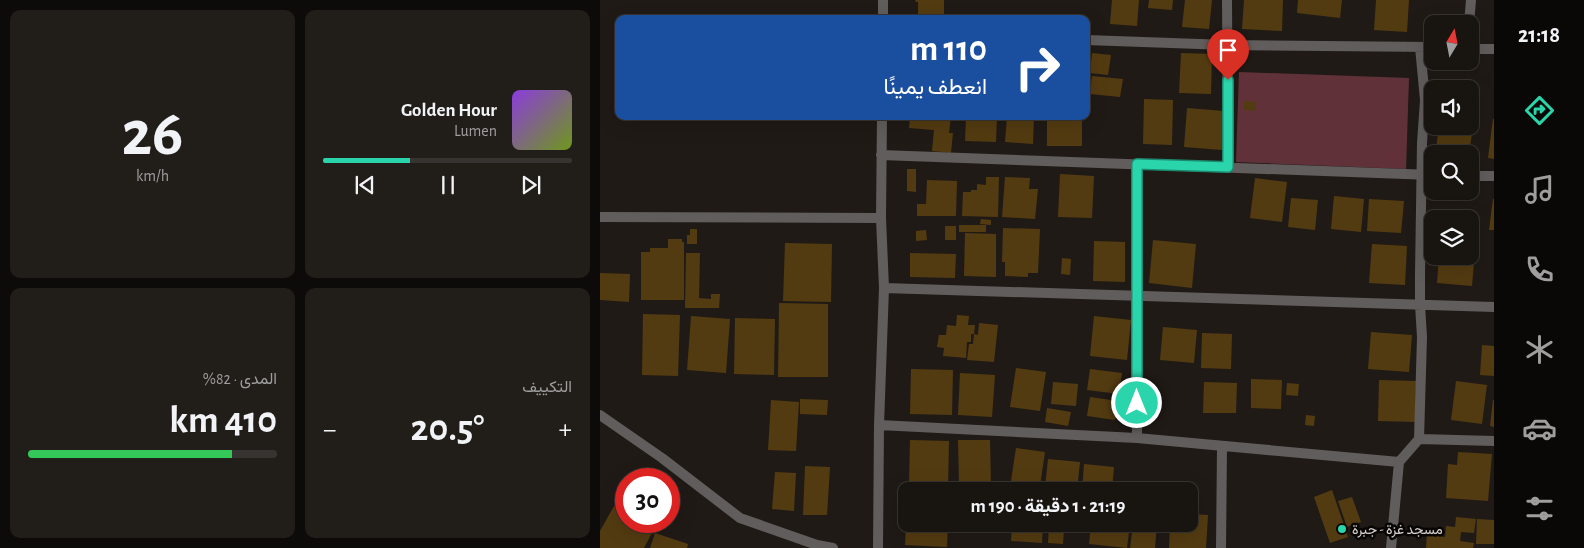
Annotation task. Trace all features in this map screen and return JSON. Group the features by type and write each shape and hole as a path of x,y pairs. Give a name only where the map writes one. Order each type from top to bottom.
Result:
{"street":[{"path":"883,0 883,15"},
{"path":"1227,0 1228,167"},
{"path":"1470,15 1471,0"},
{"path":"1090,40 1424,47"},
{"path":"1391,548 1399,462 1419,439 1422,337 1420,305 1421,174 1424,100 1420,47"},
{"path":"1479,49 1494,49"},
{"path":"878,548 879,425 884,288 881,218 882,120"},
{"path":"882,155 1424,174"},
{"path":"1137,164 1137,438"},
{"path":"1479,176 1494,176"},
{"path":"600,217 881,218"},
{"path":"884,288 1494,307"},
{"path":"600,415 662,458 740,518 817,545 833,548"},
{"path":"879,425 1137,438 1399,462"},
{"path":"1419,439 1494,441"},
{"path":"1221,548 1222,447"}],"shaded area":[{"path":"1239,72 1409,78 1406,169 1236,162"}],"building":[{"path":"915,0 944,0 944,14 918,15 918,2"},
{"path":"1112,0 1139,0 1137,26 1110,24"},
{"path":"1149,0 1173,0 1172,10 1148,8"},
{"path":"1185,0 1212,0 1209,29 1182,27"},
{"path":"1244,0 1283,0 1282,31 1242,29"},
{"path":"1298,0 1342,0 1340,18 1297,13"},
{"path":"1376,0 1409,0 1407,32 1374,30"},
{"path":"1092,53 1111,55 1108,75 1090,73"},
{"path":"1181,53 1212,54 1211,94 1179,93"},
{"path":"1092,76 1123,79 1120,97 1090,94"},
{"path":"1144,99 1173,100 1172,145 1143,144"},
{"path":"1244,101 1256,102 1256,111 1244,110"},
{"path":"1187,108 1224,111 1222,150 1184,147"},
{"path":"1494,119 1494,159 1488,158"},
{"path":"910,120 951,120 949,133 953,133 951,153 932,151 934,130 909,128"},
{"path":"966,120 997,120 996,142 965,141"},
{"path":"1007,120 1034,120 1033,144 1005,142"},
{"path":"1047,120 1082,120 1082,146 1047,146"},
{"path":"1438,135 1472,135 1470,145 1437,145"},
{"path":"907,169 916,169 916,192 907,191"},
{"path":"1060,174 1094,176 1092,218 1058,217"},
{"path":"986,177 999,177 998,217 962,216 963,192 977,190 977,184 986,185"},
{"path":"1005,177 1030,178 1029,189 1038,189 1035,219 1002,217"},
{"path":"1255,178 1287,182 1282,222 1250,218"},
{"path":"927,180 957,181 956,216 917,216 917,204 926,204"},
{"path":"1334,196 1364,199 1361,232 1331,229"},
{"path":"1291,198 1318,200 1315,230 1288,227"},
{"path":"1369,199 1404,201 1401,233 1367,231"},
{"path":"1493,199 1494,230 1489,230"},
{"path":"981,219 991,220 991,225 980,224"},
{"path":"959,225 986,225 986,232 959,232"},
{"path":"945,226 956,226 956,240 945,240"},
{"path":"1003,228 1040,229 1038,273 1028,273 1028,277 1005,276 1005,262 1002,262"},
{"path":"690,229 697,229 697,244 687,244 687,235 690,235"},
{"path":"926,230 927,240 916,241 916,231"},
{"path":"965,233 996,234 996,277 964,276"},
{"path":"668,239 682,239 682,242 684,242 684,300 641,300 641,252 650,252 650,248 668,248"},
{"path":"1153,240 1196,244 1192,288 1149,283"},
{"path":"1094,241 1125,242 1125,282 1093,281"},
{"path":"785,243 832,244 831,302 783,301"},
{"path":"1372,244 1407,246 1405,285 1369,283"},
{"path":"686,253 700,253 699,298 711,299 711,294 720,294 719,308 685,308"},
{"path":"910,253 956,254 955,278 910,277"},
{"path":"1062,258 1071,259 1070,275 1061,274"},
{"path":"1438,265 1474,265 1472,286 1437,283"},
{"path":"600,273 630,274 629,302 600,300"},
{"path":"779,303 828,304 828,377 778,377"},
{"path":"643,314 680,315 678,376 642,375"},
{"path":"957,315 969,316 968,325 975,325 974,334 971,334 971,342 967,342 966,358 943,356 944,348 937,347 939,335 946,335 947,325 956,326"},
{"path":"691,316 730,319 726,373 687,370"},
{"path":"1094,316 1131,320 1127,360 1090,356"},
{"path":"735,318 775,319 774,375 734,374"},
{"path":"979,323 998,325 994,362 967,360 969,344 973,344 974,334 978,335"},
{"path":"1163,327 1197,330 1194,363 1160,360"},
{"path":"1371,332 1412,335 1409,372 1368,369"},
{"path":"1202,333 1232,334 1231,369 1201,368"},
{"path":"1482,345 1494,346 1494,376 1480,375"},
{"path":"1016,368 1046,372 1040,411 1010,407"},
{"path":"911,369 953,370 952,415 910,414"},
{"path":"1090,369 1122,373 1119,394 1087,390"},
{"path":"960,373 995,375 992,417 958,415"},
{"path":"1251,379 1282,380 1281,409 1251,408"},
{"path":"1379,380 1416,381 1415,422 1378,421"},
{"path":"1456,381 1487,385 1482,424 1451,420"},
{"path":"1053,382 1078,384 1076,406 1051,404"},
{"path":"1204,382 1237,383 1236,413 1203,413"},
{"path":"1287,383 1299,384 1298,396 1286,395"},
{"path":"1090,397 1118,401 1115,420 1087,416"},
{"path":"800,399 828,400 827,415 800,414"},
{"path":"771,400 799,402 796,451 768,450"},
{"path":"1494,400 1494,427 1490,426"},
{"path":"1047,408 1071,412 1068,426 1045,422"},
{"path":"1306,415 1315,416 1314,426 1305,425"},
{"path":"910,440 949,441 948,482 909,482"},
{"path":"958,440 990,440 991,482 959,482"},
{"path":"1016,448 1045,452 1041,482 1011,481"},
{"path":"1458,452 1492,454 1488,501 1446,498 1448,464 1457,465"},
{"path":"1048,459 1080,462 1078,482 1046,482"},
{"path":"1084,464 1114,467 1113,482 1083,482"},
{"path":"805,466 830,467 827,515 803,515"},
{"path":"775,472 796,473 794,511 772,509"},
{"path":"1332,490 1348,537 1330,543 1314,497"},
{"path":"1352,497 1361,522 1347,527 1338,501"},
{"path":"614,506 615,533 652,533 644,548 600,548 600,531"},
{"path":"1198,514 1208,515 1206,548 1169,548 1170,532 1198,532"},
{"path":"1456,517 1476,519 1474,533 1461,532 1460,541 1474,543 1473,548 1426,548 1427,535 1445,537 1446,526 1455,527"},
{"path":"1477,519 1494,520 1494,544 1476,544"},
{"path":"906,532 948,532 947,547 905,545"},
{"path":"1012,532 1043,532 1042,543 1011,541"},
{"path":"1049,532 1064,532 1063,544 1048,543"},
{"path":"1090,532 1129,532 1127,548 1089,544"},
{"path":"1132,532 1156,532 1155,548 1130,548"},
{"path":"655,533 688,544 687,548 650,548"}],"place":[{"name":"مسجد غزة - جبرة","path":"1342,529"}],"route":[{"path":"1137,403 1137,164 1228,167 1228,80"}]}
